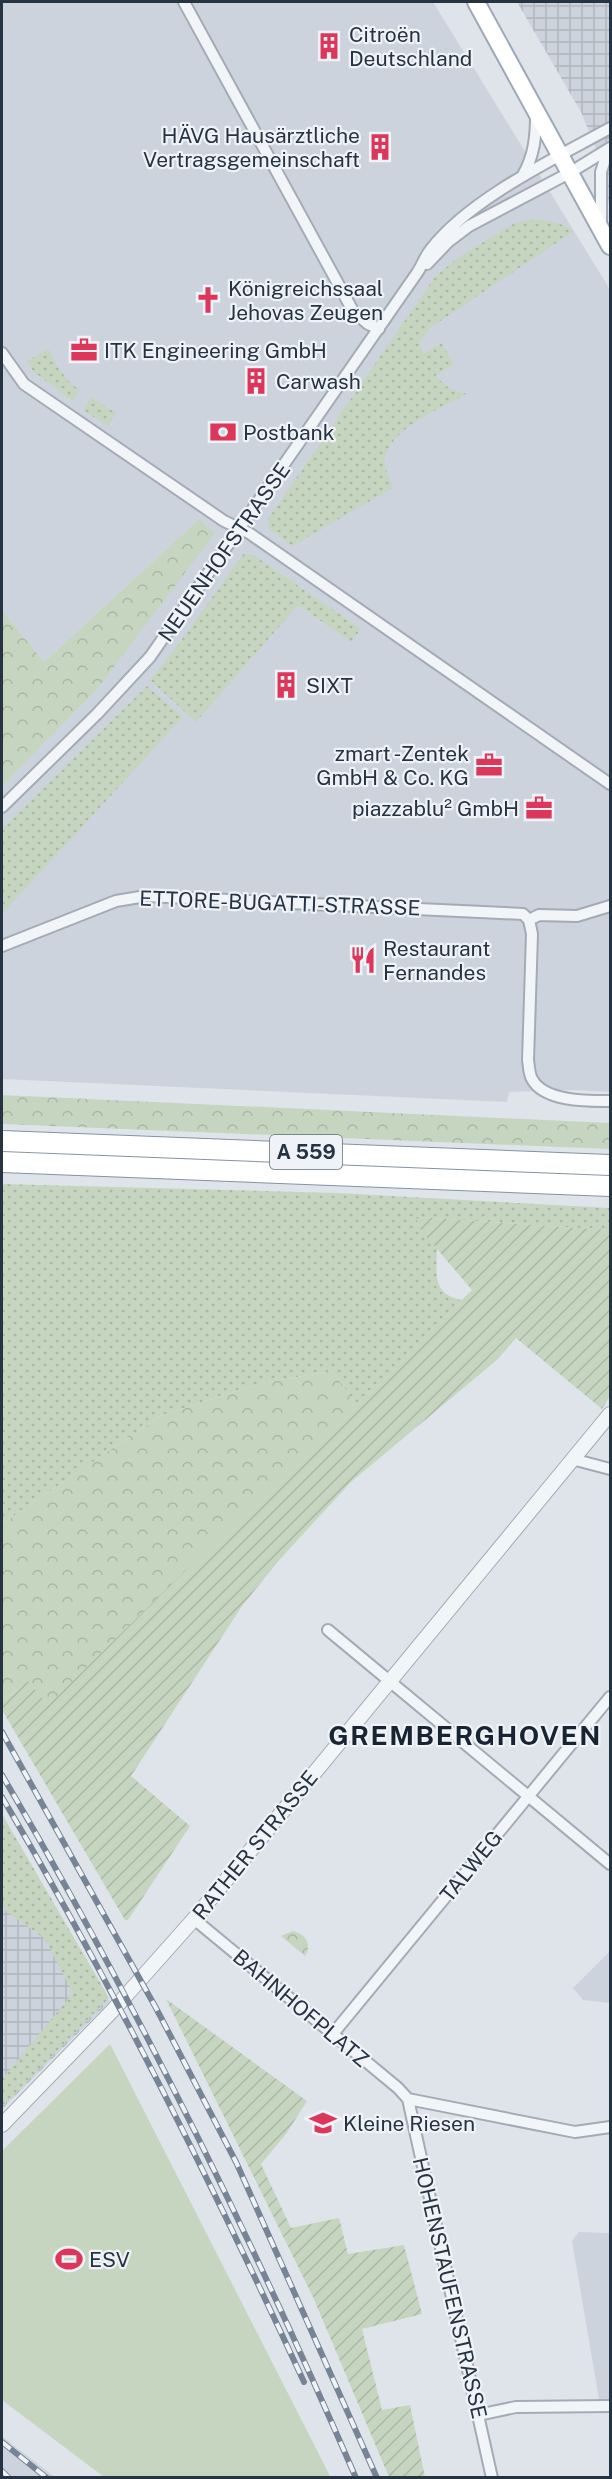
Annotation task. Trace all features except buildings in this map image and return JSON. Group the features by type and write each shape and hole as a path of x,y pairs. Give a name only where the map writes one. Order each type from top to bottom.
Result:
{"highway":[{"name":"A 559","path":"2,1141 610,1165"},
{"name":"A 559","path":"2,1162 610,1186"}],"main road":[{"path":"477,2 572,172 610,246"}],"street":[{"path":"184,2 353,311 368,324 379,328"},
{"path":"521,178 530,163 533,149 536,108"},
{"name":"NEUENHOFSTRASSE","path":"2,807 97,714 150,657 417,273 430,250 456,223 521,178 610,128"},
{"path":"601,228 600,185 609,149"},
{"name":"NEUENHOFSTRASSE","path":"417,273 448,242 469,226 572,172 609,149"},
{"path":"2,353 24,384 224,521 240,527 610,784"},
{"name":"ETTORE-BUGATTI-STRASSE","path":"2,946 116,901 146,896 507,912 523,914 529,920 539,915 577,916 610,906"},
{"path":"529,920 532,933 528,1060 532,1079 539,1087 557,1096 573,1100 610,1101"},
{"name":"RATHER STRASSE","path":"2,2125 114,2009 194,1919 610,1414"},
{"path":"572,1459 610,1469"},
{"path":"328,1630 610,1864"},
{"name":"TALWEG","path":"332,2035 610,1697"},
{"name":"BAHNHOFPLATZ","path":"194,1919 398,2088 408,2099"},
{"path":"408,2099 575,2132 610,2127"},
{"name":"HOHENSTAUFENSTRASSE","path":"408,2099 492,2478"},
{"path":"478,2415 516,2407 610,2406"}],"shaded area":[{"path":"2,2 433,2 606,283 610,291 610,1092 572,1090 509,1092 507,1102 2,1079 2,786 94,693 199,519 44,662 2,610"},
{"path":"517,2 610,2 610,210 606,191 608,177 581,112"},
{"path":"2,1814 91,1989 110,2001 2,2109"},
{"path":"610,1951 610,2003 583,2000 573,1988"},
{"path":"579,2232 610,2233 610,2399 599,2399 572,2241"},
{"path":"2,2436 17,2448 55,2477 2,2477"}],"green space":[{"path":"536,219 558,223 574,231 430,328 419,342 423,354 442,343 454,365 435,376 450,389 467,394 417,421 395,439 388,450 385,461 393,488 292,546 269,529 268,519 435,277 459,257 515,223"},
{"path":"48,349 65,377 80,390 72,401 33,371 27,361"},
{"path":"91,397 116,413 108,426 83,410"},
{"path":"199,519 215,533 94,693 2,786 2,610 44,662"},
{"path":"244,553 255,556 361,629 351,642 298,605 196,722 150,680"},
{"path":"147,686 183,717 2,914 2,829"},
{"path":"2,1095 610,1123 610,1149 2,1124"},
{"path":"2,1184 337,1193 610,1208 610,1230 416,1217 419,1228 437,1247 437,1274 440,1287 445,1293 462,1300 356,1404 332,1371 262,1383 160,1416 2,1524"},
{"path":"416,1217 610,1230 610,1396 602,1409 516,1338 498,1359 351,1482 281,1558 242,1606 131,1776 190,1826 128,1920 125,1920 2,1710 2,1702 28,1681 48,1705 472,1290 419,1228"},
{"path":"332,1371 356,1404 48,1705 28,1681 2,1702 2,1524 160,1416 262,1383"},
{"path":"2,1814 109,1998 2,2107 2,2079 73,1993 45,1939 2,1908"},
{"path":"293,1931 301,1934 308,1944 305,1956 281,1936"},
{"path":"166,1999 307,2101 286,2134 261,2164 291,2228 339,2218 348,2254 404,2245 422,2314 362,2329 382,2410 410,2405 425,2477 389,2477 313,2297"},
{"path":"110,2044 330,2477 104,2477 2,2400 2,2151"}],"railway":[{"path":"2,1732 156,2008 236,2162 377,2478"},
{"path":"2,1775 99,1946 190,2120 275,2298 356,2478"},
{"path":"2,1797 83,1940 160,2086 234,2233 304,2382"},
{"path":"2,2442 47,2478"},
{"path":"2,2471 9,2478"}],"place":[{"name":"Citroën Deutschland","path":"329,46"},
{"name":"HÄVG Hausärztliche Vertragsgemeinschaft","path":"380,147"},
{"name":"Königreichssaal Jehovas Zeugen","path":"208,300"},
{"name":"ITK Engineering GmbH","path":"84,350"},
{"name":"Carwash","path":"256,381"},
{"name":"Postbank","path":"223,432"},
{"name":"SIXT","path":"286,685"},
{"name":"zmart -Zentek GmbH & Co. KG","path":"489,765"},
{"name":"piazzablu² GmbH","path":"539,808"},
{"name":"Restaurant Fernandes","path":"363,960"},
{"name":"Kleine Riesen","path":"323,2123"},
{"name":"ESV","path":"69,2259"}],"district":[{"name":"GREMBERGHOVEN","path":"465,1735"}]}
